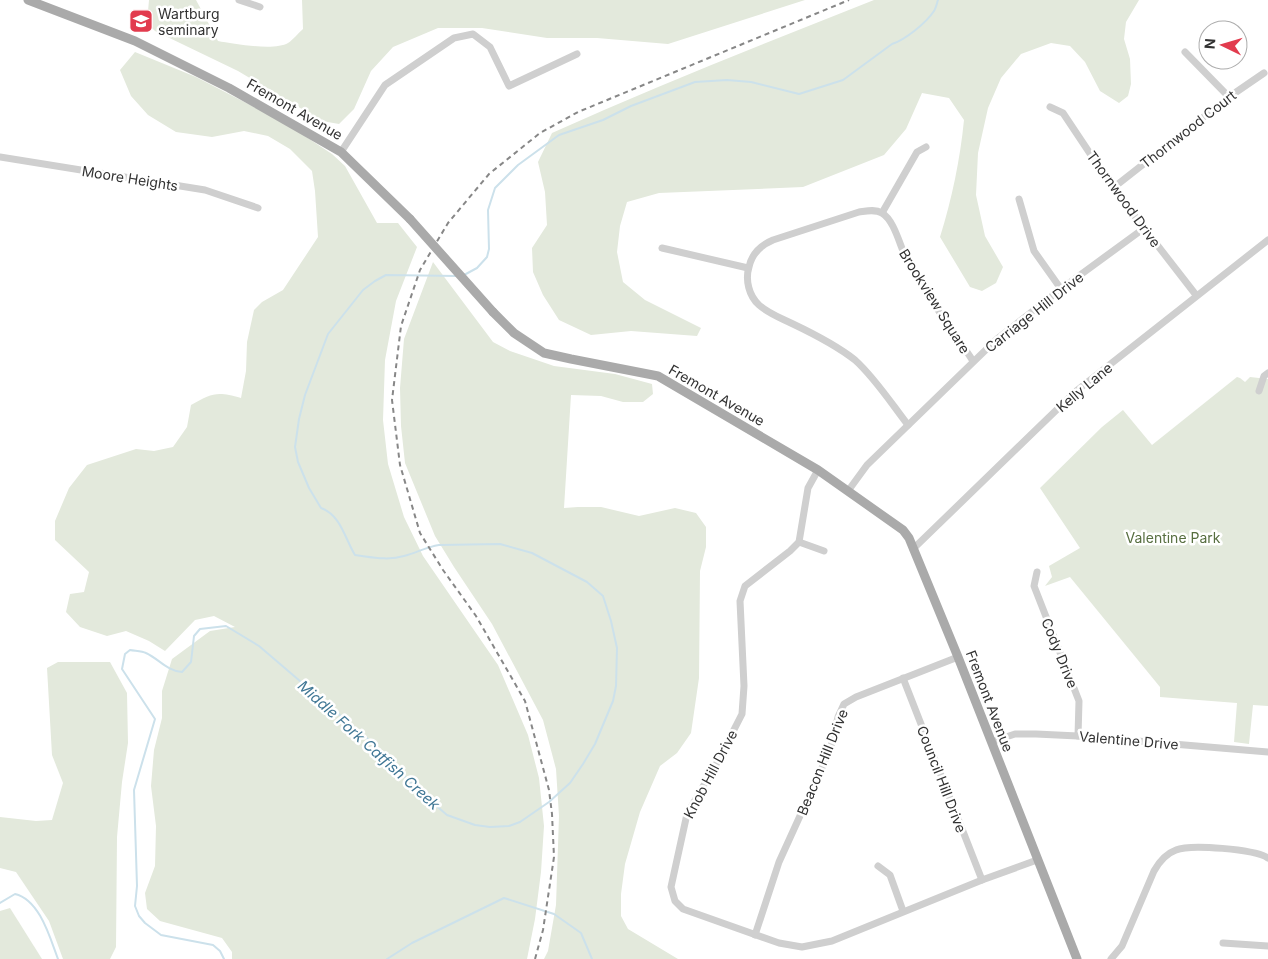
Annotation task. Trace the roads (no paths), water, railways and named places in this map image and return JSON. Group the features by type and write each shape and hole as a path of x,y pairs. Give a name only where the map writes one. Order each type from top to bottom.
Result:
{"main road":[{"name":"Fremont Avenue","path":"28,0 135,41 230,88 341,152 410,218 514,333 544,352 571,360 658,376 818,470 895,523 909,538 1077,959"}],"street":[{"path":"239,0 260,7"},
{"path":"341,152 385,85 454,38 472,34 490,47 509,86 577,54"},
{"path":"1185,52 1229,97"},
{"name":"Thornwood Court","path":"1112,188 1229,97 1264,73"},
{"name":"Thornwood Drive","path":"1050,107 1063,113 1112,188 1196,295"},
{"path":"908,425 855,361 832,344 770,313 758,304 748,285 748,268 755,252 773,240 859,212 874,210 882,213 918,152 926,147"},
{"name":"Moore Heights","path":"0,157 206,190 258,208"},
{"path":"1018,199 1034,251 1061,289"},
{"name":"Brookview Square","path":"882,213 893,227 902,249 916,274 973,361"},
{"name":"Carriage Hill Drive","path":"848,491 867,465 997,339 1143,229"},
{"name":"Kelly Lane","path":"913,549 1063,403 1196,295 1268,240"},
{"path":"662,248 748,268"},
{"path":"1259,391 1264,376 1268,373"},
{"path":"818,470 808,488 799,542 824,551"},
{"name":"Knob Hill Drive","path":"799,542 745,586 740,601 744,686 742,714 718,761 687,814 671,887 675,901 683,909 779,943 802,947 832,941 903,911 1037,860"},
{"name":"Cody Drive","path":"1036,572 1034,586 1079,701 1078,736"},
{"name":"Beacon Hill Drive","path":"755,935 779,862 830,750 838,717 844,704 856,697 958,657"},
{"name":"Council Hill Drive","path":"903,678 982,880"},
{"name":"Valentine Drive","path":"991,742 1015,734 1078,736 1268,752"},
{"path":"1111,959 1122,946 1154,872 1159,862 1166,856 1186,846 1250,852 1264,855 1268,858"},
{"path":"878,866 890,875 903,911"},
{"path":"1223,943 1268,946"}],"waterway":[{"name":"Middle Fork Catfish Creek","path":"464,275 477,268 487,257 489,249 488,210 495,188 518,165 559,135 603,120 631,106 695,82 727,80 751,82 799,94 843,80 892,44 903,39 921,26 934,11 938,0"},
{"name":"Middle Fork Catfish Creek","path":"224,959 220,951 213,945 161,935 145,923 139,916 135,906 137,886 134,790 155,719 122,669 125,654 130,650 151,655 167,667 182,672 191,662 194,636 200,629 226,626 259,646 369,740 418,790 447,815 475,825 490,827 509,826 520,822 549,802 570,783 595,744 613,701 616,686 617,648 603,596 587,582 532,553 500,544 439,545 392,558 355,555 338,522 328,511 321,508 309,488 298,462 295,447 299,419 305,395 328,334 363,290 386,275 457,276"},
{"path":"0,903 15,894 31,904 43,921 58,959"},
{"name":"Middle Fork Catfish Creek","path":"387,959 412,943 504,898 554,914 581,933 592,959"}],"railway":[{"path":"535,959 543,930 554,857 549,790 525,701 476,616 443,570 420,533 400,465 392,400 401,326 420,270 448,223 489,174 540,133 578,112 849,0"}],"place":[{"name":"Wartburg seminary","path":"141,21"}],"park label":[{"name":"Valentine Park","path":"1173,537"}]}
